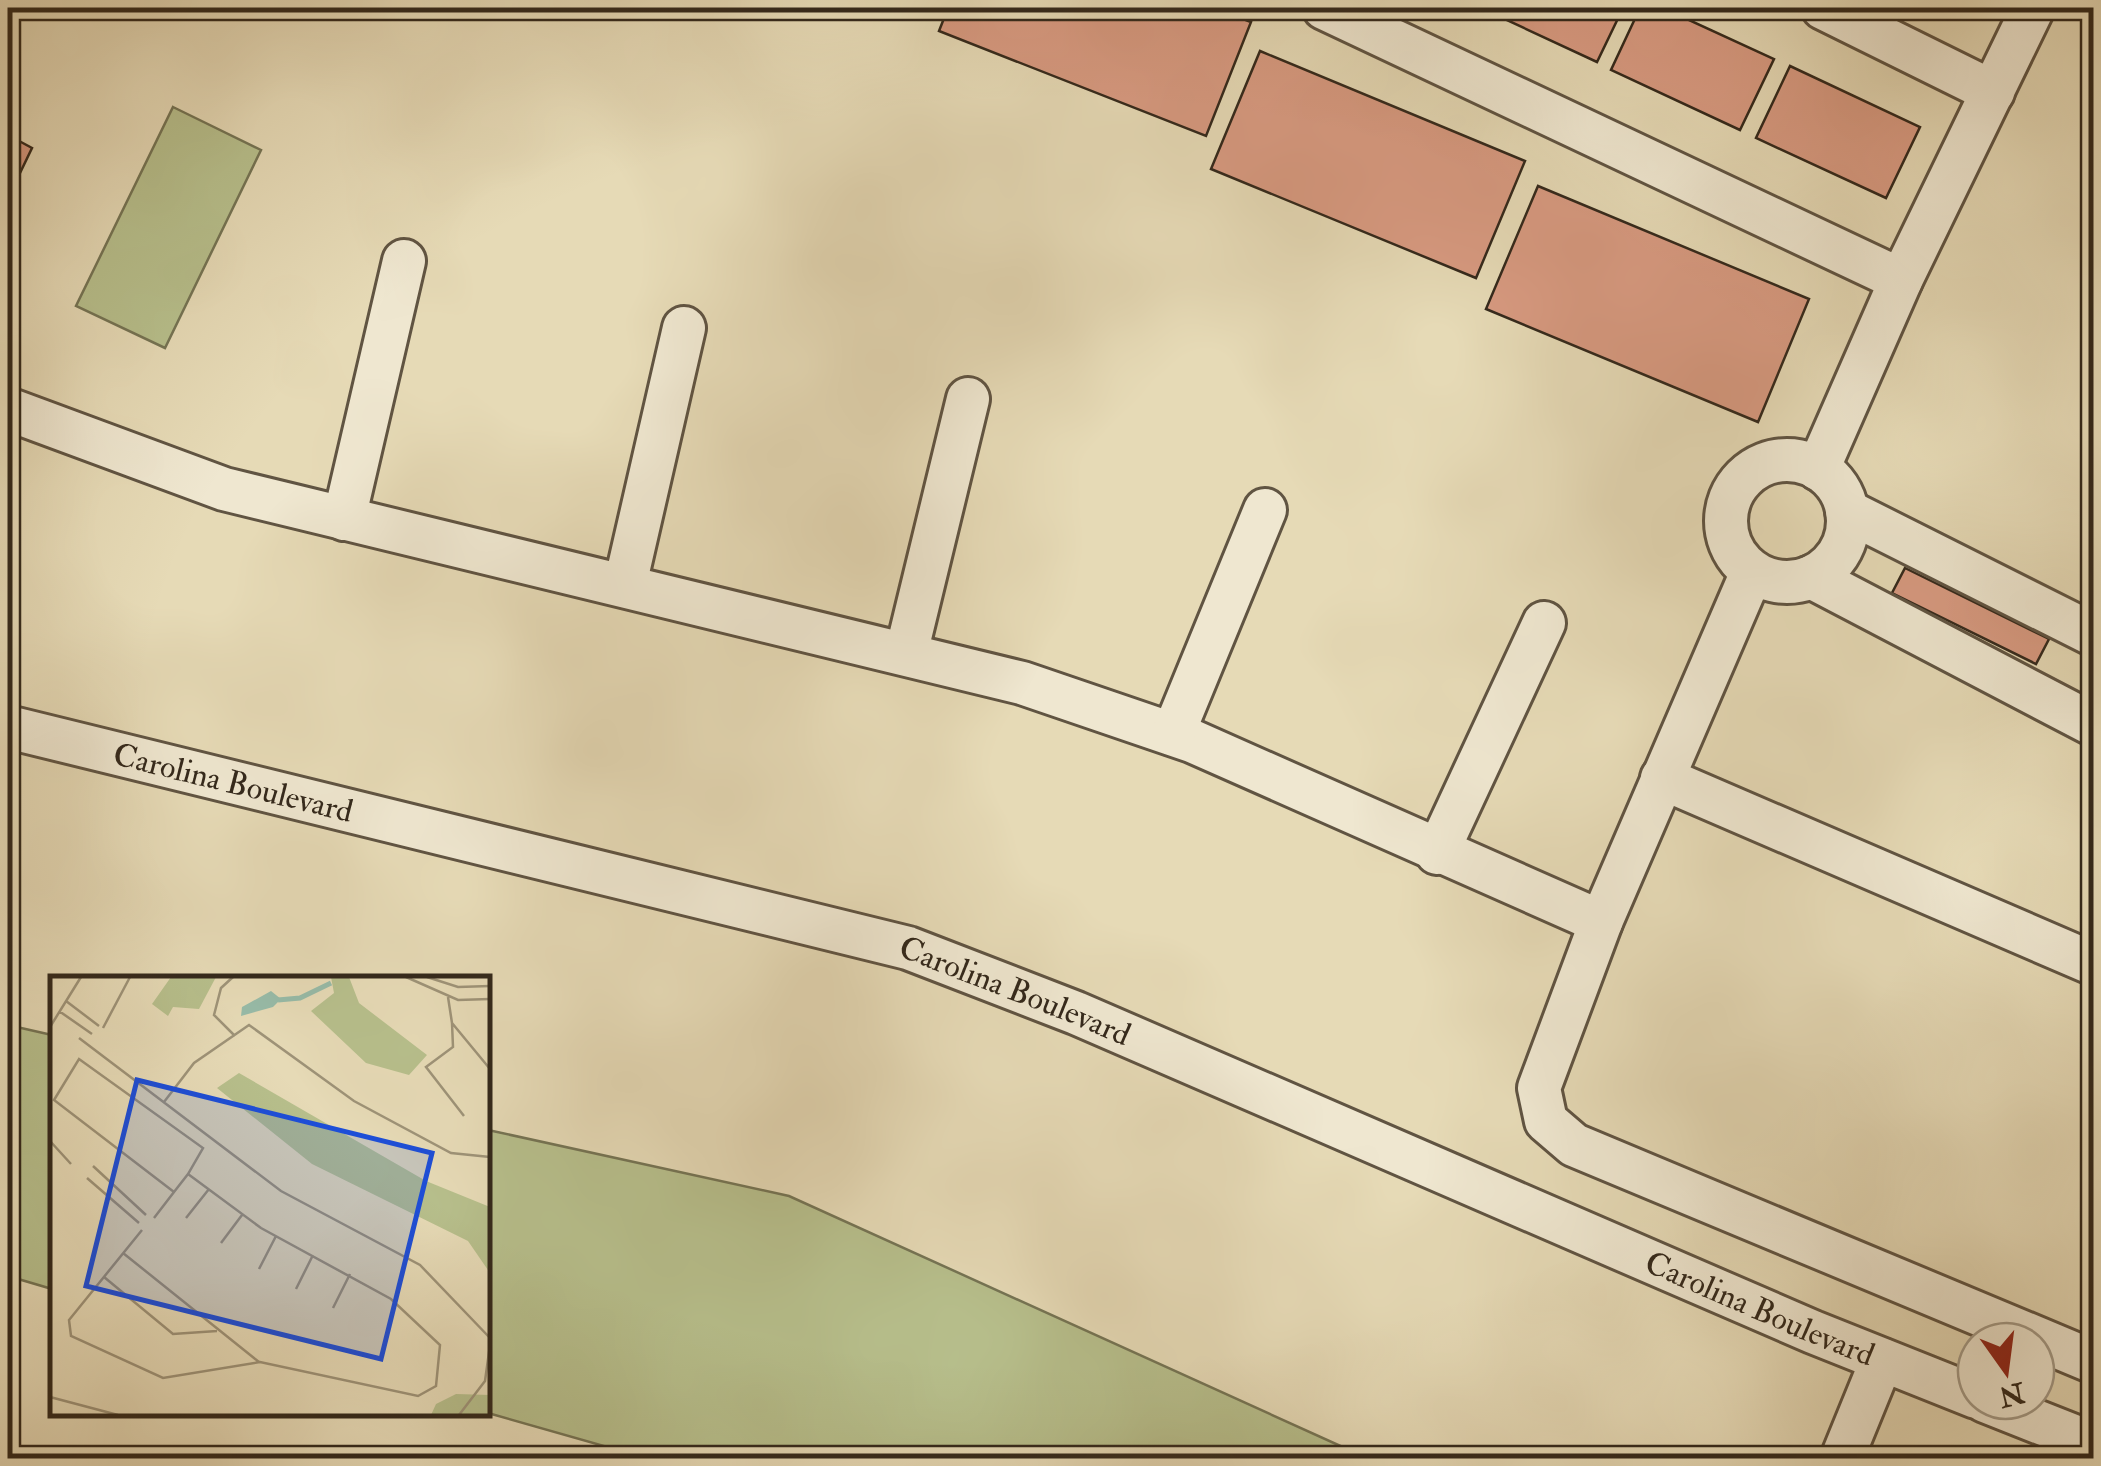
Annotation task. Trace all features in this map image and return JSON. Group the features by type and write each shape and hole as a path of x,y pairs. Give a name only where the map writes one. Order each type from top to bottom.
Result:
{"street":[{"path":"1324,8 1902,280"},
{"path":"1823,8 1994,92"},
{"path":"1818,469 1902,280 2033,8"},
{"path":"344,519 404,261"},
{"path":"625,586 684,328"},
{"path":"906,654 968,399"},
{"path":"8,409 224,490 1022,683 1173,734 1600,922"},
{"path":"1812,577 1840,550 1847,532 1847,512 1832,480 1818,469 1800,462 1778,461 1742,480 1730,498 1727,528 1738,558 1752,572 1771,580 1812,577 2094,725"},
{"path":"1173,734 1265,510"},
{"path":"1847,512 2094,635"},
{"path":"1752,572 1600,922 1539,1088 1546,1122 1574,1145 2094,1362"},
{"path":"1436,853 1544,623"},
{"name":"Carolina Boulevard","path":"8,727 908,948 1076,1013 1956,1390"},
{"path":"1662,778 2094,964"},
{"path":"1842,1458 1882,1360"},
{"path":"2036,1421 2094,1444"}],"green space":[{"path":"173,107 261,150 165,348 76,306"},
{"path":"8,1025 50,1035 50,1288 8,1276"},
{"path":"490,1130 789,1196 1367,1458 646,1458 490,1414"}],"building":[{"path":"948,8 1214,8 1251,22 1206,136 939,31"},
{"path":"1481,8 1623,8 1597,62"},
{"path":"1640,8 1663,8 1774,59 1740,130 1611,70"},
{"path":"1260,51 1525,161 1476,278 1211,169"},
{"path":"1790,66 1920,127 1886,198 1756,138"},
{"path":"8,135 32,148 8,198"},
{"path":"1538,186 1809,299 1758,422 1486,309"},
{"path":"1905,568 2049,639 2036,664 1892,593"}]}
